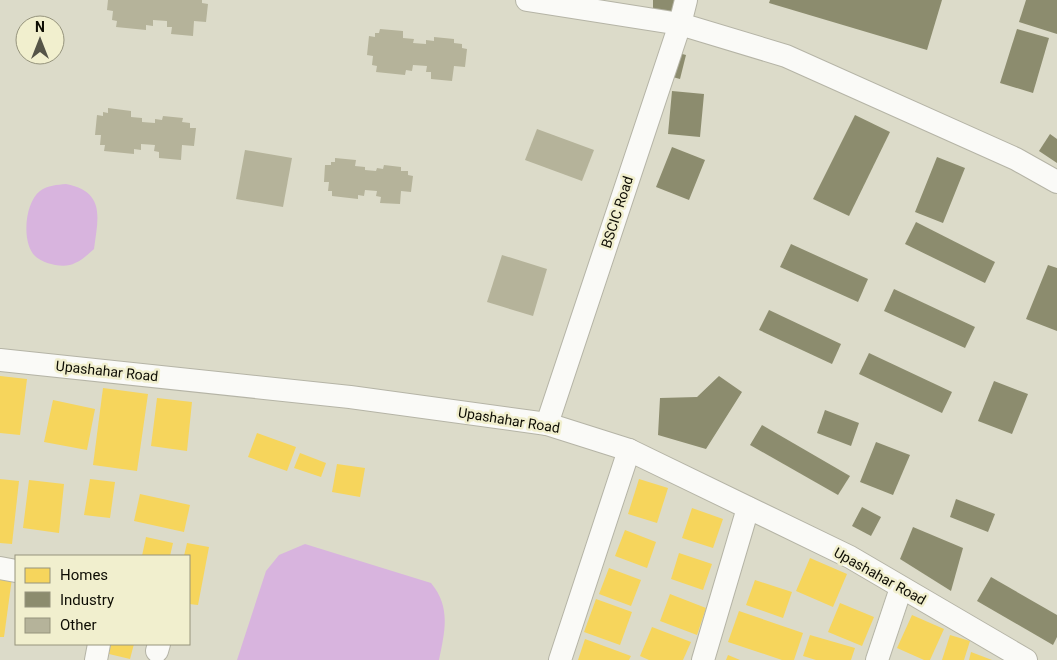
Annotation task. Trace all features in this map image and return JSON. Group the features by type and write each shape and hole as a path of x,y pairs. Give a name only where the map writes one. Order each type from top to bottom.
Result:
{"street":[{"path":"528,0 680,24 786,56 1016,159 1057,182"},
{"name":"BSCIC Road","path":"547,424 680,24 686,0"},
{"name":"Upashahar Road","path":"0,360 350,397 547,424 629,450 850,557 1026,660"},
{"path":"560,660 629,450"},
{"path":"704,660 748,508"},
{"path":"0,568 15,571"},
{"path":"877,660 901,588"},
{"path":"96,660 99,645"}],"shaded area":[{"path":"66,184 88,193 96,208 97,227 94,249 78,262 60,266 43,261 35,256 31,250 26,232 28,213 35,196 49,186"},
{"path":"305,544 431,583 442,601 444,610 445,620 439,660 237,660 266,571 279,555"}],"building: Homes":[{"path":"0,376 27,379 20,435 0,433"},
{"path":"103,388 148,394 137,471 93,465"},
{"path":"157,398 192,402 187,451 151,446"},
{"path":"53,400 95,409 87,450 44,442"},
{"path":"257,433 296,447 287,471 248,457"},
{"path":"300,453 326,463 321,477 294,468"},
{"path":"337,464 365,468 360,497 332,492"},
{"path":"0,479 19,481 12,544 0,543"},
{"path":"90,479 115,482 110,518 84,515"},
{"path":"639,479 668,488 657,523 628,514"},
{"path":"29,480 64,484 59,533 23,528"},
{"path":"140,494 190,505 184,532 134,521"},
{"path":"692,508 723,519 713,548 682,538"},
{"path":"625,530 656,542 647,568 615,556"},
{"path":"146,537 173,543 170,555 142,555"},
{"path":"187,543 209,547 198,605 190,604 190,555 184,555"},
{"path":"679,553 712,564 703,590 671,579"},
{"path":"810,558 847,574 833,607 796,591"},
{"path":"609,568 641,580 631,606 599,594"},
{"path":"0,576 12,578 4,637 0,637"},
{"path":"755,580 792,592 783,618 746,605"},
{"path":"670,594 706,608 697,635 660,621"},
{"path":"596,599 632,612 620,645 584,632"},
{"path":"840,603 874,617 862,646 828,632"},
{"path":"739,611 803,633 794,660 782,660 728,642"},
{"path":"912,615 944,629 930,660 924,660 897,648"},
{"path":"652,627 691,642 683,660 649,660 640,656"},
{"path":"810,635 855,648 851,660 816,660 803,656"},
{"path":"950,635 970,641 964,660 942,660"},
{"path":"585,639 631,656 629,660 578,660"},
{"path":"111,645 134,645 130,659 109,654"},
{"path":"971,652 992,660 969,660"},
{"path":"728,655 740,660 726,660"}],"building: Industry":[{"path":"653,0 676,0 675,17 653,17"},
{"path":"770,0 942,0 927,50 769,3"},
{"path":"1026,0 1057,0 1057,34 1019,22"},
{"path":"1017,29 1049,38 1033,93 1000,83"},
{"path":"675,52 686,55 680,79 669,76"},
{"path":"672,91 704,94 700,137 668,134"},
{"path":"855,115 890,132 849,216 813,199"},
{"path":"1050,134 1057,139 1057,163 1039,151"},
{"path":"672,147 705,160 689,200 656,187"},
{"path":"937,157 965,168 943,223 915,212"},
{"path":"916,222 995,262 985,283 905,244"},
{"path":"791,244 868,279 858,302 780,267"},
{"path":"1048,265 1057,268 1057,331 1026,319"},
{"path":"894,289 975,327 965,348 884,311"},
{"path":"769,310 841,344 832,364 759,330"},
{"path":"869,353 952,392 942,413 859,374"},
{"path":"719,376 742,392 706,449 658,435 660,398 697,397"},
{"path":"994,381 1028,394 1012,434 978,421"},
{"path":"825,410 859,423 851,446 817,433"},
{"path":"762,425 850,476 838,495 750,445"},
{"path":"876,442 910,455 893,495 860,482"},
{"path":"956,499 995,514 988,532 950,517"},
{"path":"862,507 881,517 871,536 852,526"},
{"path":"913,527 963,548 951,591 900,559"},
{"path":"991,577 1057,615 1057,637 1053,645 977,601"}],"building: Other":[{"path":"108,0 202,0 202,3 208,4 206,22 194,21 193,36 171,34 172,27 167,27 167,21 153,20 153,26 146,25 146,30 116,27 117,21 112,20 113,11 107,10"},
{"path":"380,29 403,31 403,38 414,39 413,43 426,44 426,40 434,41 434,37 454,39 454,43 462,44 462,48 467,49 465,67 454,66 452,81 431,79 431,72 426,72 427,66 413,65 412,71 406,70 405,75 376,72 377,66 372,65 373,56 367,55 369,36 375,37 375,33 379,33"},
{"path":"108,108 131,111 131,117 142,118 142,122 155,123 155,119 162,120 163,116 183,118 182,122 190,123 190,128 196,128 194,146 182,145 181,160 159,158 159,152 154,151 155,145 141,144 141,150 134,149 134,154 104,151 105,145 100,145 101,135 95,135 97,115 103,116 103,112 108,113"},
{"path":"537,129 594,150 582,181 525,160"},
{"path":"245,150 292,158 283,207 236,199"},
{"path":"335,158 356,160 355,166 365,167 365,170 376,171 377,168 383,169 384,165 401,167 401,171 408,171 408,175 413,176 411,192 401,191 400,204 380,203 381,197 376,196 377,191 365,190 364,196 358,195 358,199 332,196 332,191 328,191 329,182 324,182 325,165 331,165 331,162 335,162"},
{"path":"502,255 547,269 533,316 487,302"}]}
